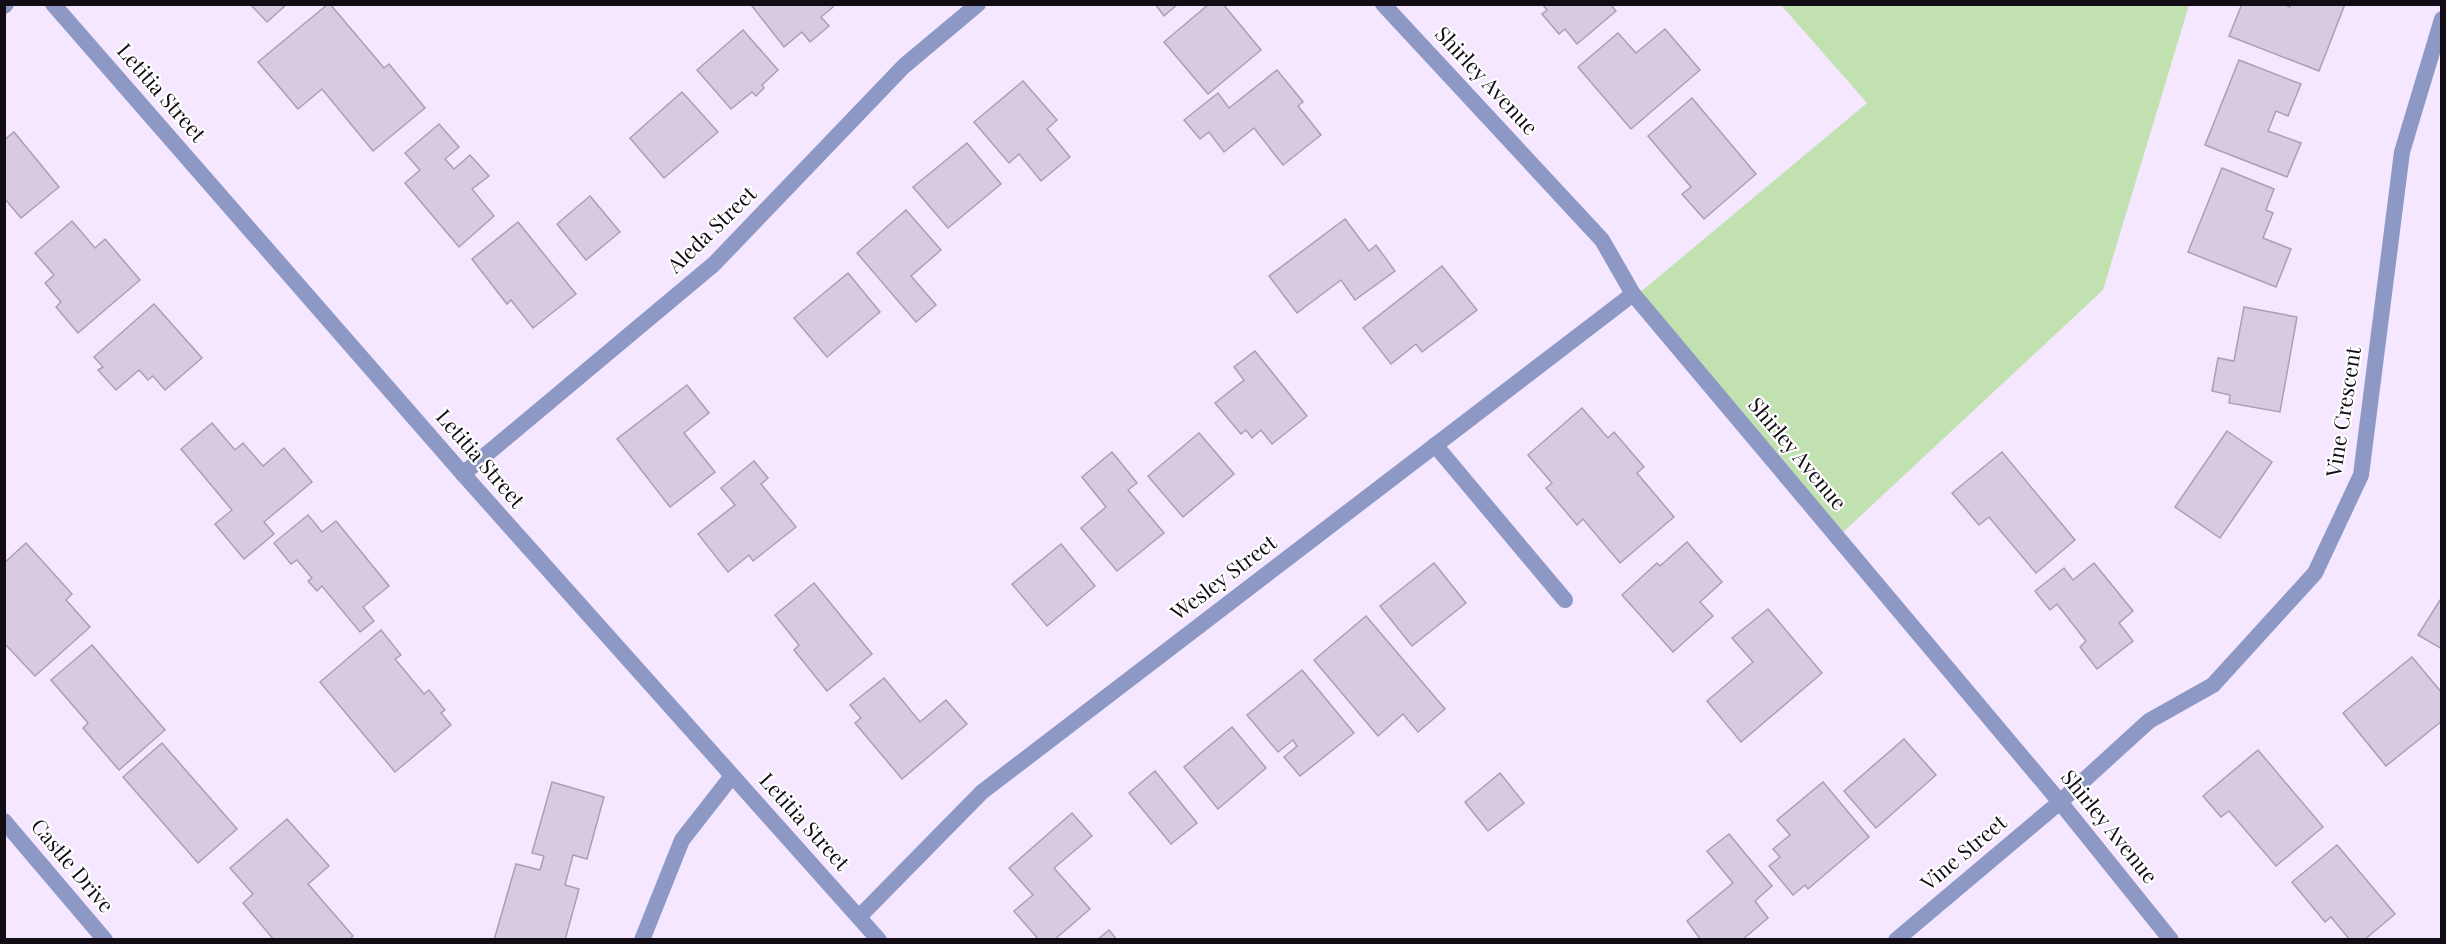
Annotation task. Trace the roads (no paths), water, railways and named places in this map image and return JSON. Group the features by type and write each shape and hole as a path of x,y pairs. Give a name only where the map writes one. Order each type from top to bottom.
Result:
{"street":[{"name":"Letitia Street","path":"53,4 463,474 879,939"},
{"name":"Aleda Street","path":"463,474 714,264 904,66 978,4"},
{"name":"Shirley Avenue","path":"1383,4 1602,240 1632,294 2060,802 2171,939"},
{"name":"Vine Crescent","path":"2060,802 2149,722 2213,685 2315,573 2361,475 2402,152 2442,19"},
{"name":"Wesley Street","path":"860,916 982,792 1632,294"},
{"path":"1435,445 1565,600"},
{"path":"642,939 682,840 732,776"},
{"name":"Vine Street","path":"1896,939 2060,802"},
{"name":"Castle Drive","path":"4,821 105,939"}]}
